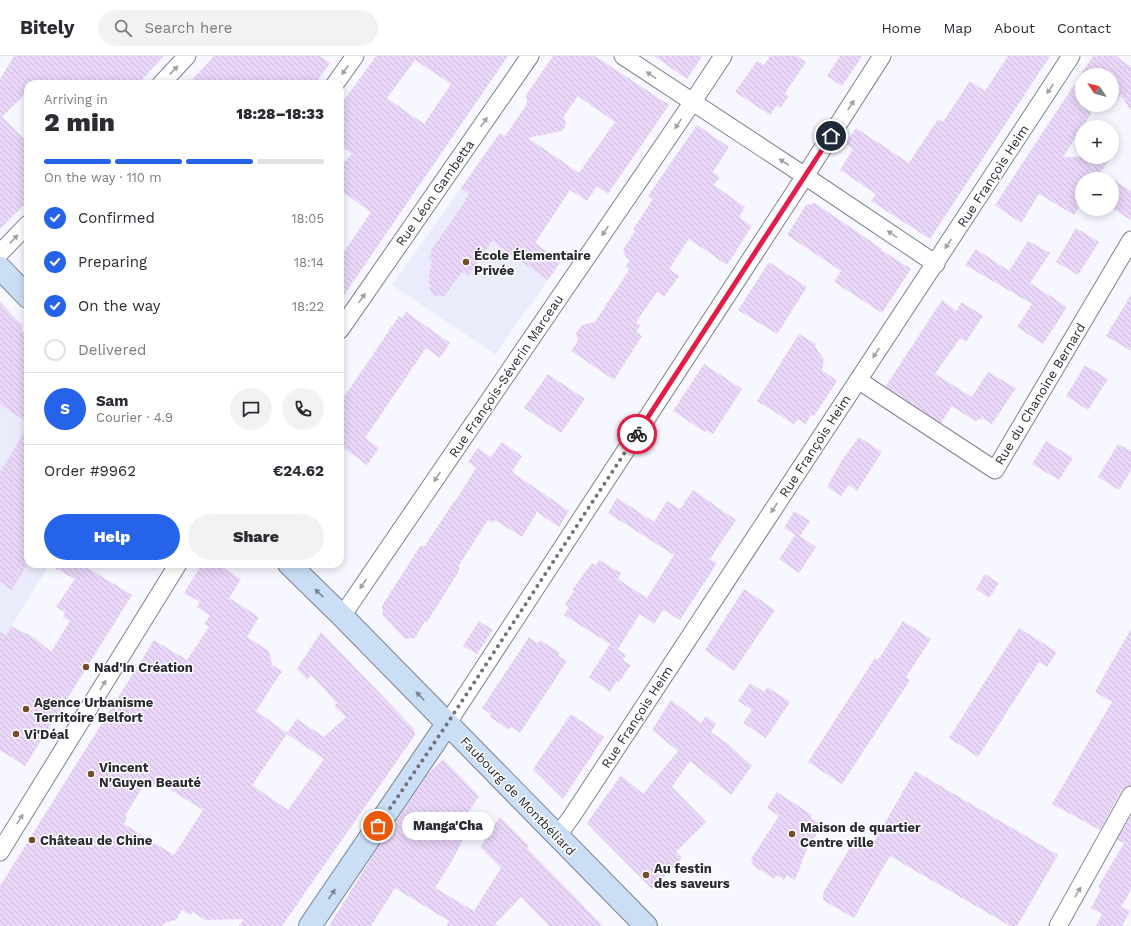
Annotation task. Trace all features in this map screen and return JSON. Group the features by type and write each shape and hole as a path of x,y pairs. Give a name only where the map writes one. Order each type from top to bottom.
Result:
{"main road":[{"path":"0,265 24,292"},
{"name":"Faubourg de Montbéliard","path":"292,568 342,616 646,926"},
{"path":"310,926 447,724"}],"street":[{"path":"165,80 187,56"},
{"path":"338,80 355,56"},
{"name":"Rue Léon Gambetta","path":"344,324 530,56"},
{"path":"623,56 936,264"},
{"name":"Rue François-Séverin Marceau","path":"342,616 723,56"},
{"path":"447,724 882,56"},
{"name":"Rue François Heim","path":"556,834 564,827 572,816 858,380 936,264 1071,56"},
{"path":"0,265 24,230"},
{"name":"Rue du Chanoine Bernard","path":"858,380 995,470 1131,240"},
{"path":"0,852 176,568"},
{"path":"1058,926 1131,794"}],"shaded area":[{"name":"École Élementaire Privée","path":"461,188 519,229 548,280 495,354 392,285"},
{"path":"21,330 24,333 24,568 47,568 0,646 0,362"}],"building":[{"path":"14,56 164,56 142,80 24,80 24,95 2,117 24,139 24,205 0,229 0,79"},
{"path":"214,56 320,56 330,63 318,80 192,80"},
{"path":"376,56 508,56 344,295 344,252 371,212 344,193 344,162 352,154 344,148 344,100","holes":["415,60 451,84 424,124 387,98"]},
{"path":"553,56 595,56 669,105 608,194 597,186 587,201 570,190 535,243 561,261 548,280 492,241 468,276 462,272 444,296 434,296 430,290 429,275 432,260 429,257 432,253 430,252 469,194 461,188 500,133 505,136 527,104 526,95","holes":["578,96 615,122 579,173 528,138 562,131 566,125 564,116"]},
{"path":"654,56 702,56 687,79"},
{"path":"770,56 797,56 806,62 785,93 789,96 780,108 776,106 770,115 735,92 757,61 764,65"},
{"path":"840,56 862,56 842,86 827,76"},
{"path":"1008,56 1050,56 930,239 871,201 876,194 840,170 853,149 845,144 856,128 909,163 938,119 943,122 970,81 985,91"},
{"path":"1093,56 1116,56 1131,67 1131,111 1121,95 1119,98 1119,68 1085,68"},
{"path":"1074,85 1075,112 1090,112 1091,114 1087,120 1075,120 1075,139 1063,157 1075,157 1075,164 1106,164 1101,172 1075,172 1074,215 1039,194 1021,223 995,205"},
{"path":"697,125 729,147 713,172 720,177 714,185 745,207 739,217 752,226 727,265 689,239 669,269 679,276 664,297 657,292 636,322 641,325 636,332 642,336 614,380 571,351 578,341 576,333 582,325 595,322 629,270 625,267 630,260 626,257 623,250 635,231 633,229 653,199 648,196"},
{"path":"1119,183 1131,191 1131,220 1119,212"},
{"path":"815,203 882,249 881,250 911,269 882,313 834,282 841,271 787,235 806,205"},
{"path":"1076,228 1099,242 1078,275 1056,262"},
{"path":"1028,241 1050,253 1030,283 1067,307 1043,344 1017,327 1032,304 965,265 976,249 1009,271"},
{"path":"769,262 807,287 777,334 738,310"},
{"path":"1131,295 1131,351 1106,336"},
{"path":"942,300 956,311 962,302 983,316 966,342 960,338 935,374 972,397 988,372 1016,388 992,424 983,418 975,421 952,406 941,423 886,386"},
{"path":"0,302 23,326 21,330 24,333 24,420 0,404"},
{"path":"406,312 450,343 440,358 426,348 365,438 379,448 367,465 344,448 344,397 399,316 402,318"},
{"path":"799,334 816,344 815,347 824,359 822,370 837,381 814,416 811,415 806,424 798,419 794,424 757,401"},
{"path":"704,364 742,389 713,434 706,430 705,432 673,411"},
{"path":"1085,365 1108,379 1088,410 1066,396"},
{"path":"548,374 585,399 561,433 524,408"},
{"path":"24,433 25,568 12,590 0,582 0,472"},
{"path":"859,437 882,452 857,491 849,485 841,496 827,487 842,460"},
{"path":"1046,441 1073,458 1059,480 1032,464"},
{"path":"502,442 522,456 512,472 569,511 559,527 537,512 522,537 495,520 493,523 488,520 459,565 459,571 427,622 425,621 415,638 405,639 383,616 382,606 421,545 424,547 476,468 468,462 478,448 491,457"},
{"path":"1118,444 1131,451 1131,470 1119,490 1098,477"},
{"path":"693,490 736,520 710,559 717,563 680,620 663,610 654,624 640,614 618,649 564,615 569,607 565,604 574,591 572,590 592,563 595,566 599,560 621,573 618,579 647,598 674,555 608,513 617,498 654,522 667,501 680,509"},
{"path":"794,511 810,521 800,536 816,547 799,573 779,559 795,535 784,528"},
{"path":"54,568 88,568 132,595 25,766 0,750 0,632 6,636 11,626 35,638 51,652 70,621 63,617 65,612 56,607 75,579"},
{"path":"200,568 223,568 241,579 229,598 259,617 247,637 269,651 272,665 282,671 256,711 287,733 297,719 324,737 346,717 334,706 337,703 311,675 307,680 297,669 321,632 414,729 415,735 282,926 239,926 244,919 205,920 193,912 190,915 182,910 176,920 164,923 162,926 0,926 0,886 154,640 187,660 209,627 204,624 210,616 197,607 200,602 184,593","holes":["287,734 324,759 288,810 252,785","147,780 155,786 158,782 203,810 174,855 124,824 127,818 125,816"]},
{"path":"985,574 999,583 989,598 976,589"},
{"path":"744,589 775,610 734,671 705,650"},
{"path":"479,621 493,630 477,654 463,646"},
{"path":"903,621 931,639 906,677 910,680 842,784 808,762 875,658 878,660"},
{"path":"1019,628 1057,652 1047,667 1039,662 978,757 949,738"},
{"path":"1131,629 1131,785 1126,786 1122,790 1100,830 1052,804 1112,702 1095,692"},
{"path":"529,637 538,643 540,640 560,653 558,656 567,661 520,733 511,727 509,730 490,717 491,714 482,708"},
{"path":"610,644 626,655 623,660 631,665 619,682 617,681 610,692 589,677"},
{"path":"750,683 764,692 767,687 790,702 766,738 743,723 752,710 738,701"},
{"path":"671,700 701,723 706,716 716,724 711,732 728,744 752,766 731,795 690,761 672,787 706,822 676,852 682,858 652,889 587,823 621,775 643,794 678,751 652,730"},
{"path":"571,714 604,737 563,799 533,769"},
{"path":"443,759 479,796 459,826 467,831 452,861 435,888 474,911 501,868 480,847 500,817 529,846 527,848 603,926 549,926 521,897 495,924 498,926 446,926 449,921 395,888 371,926 329,926 374,854 428,774"},
{"path":"915,771 1058,855 1017,926 1010,926 890,856 854,918 823,900 823,893 857,836 872,845"},
{"name":"Maison de quartier Centre ville","path":"777,792 812,815 811,818 822,826 806,851 795,880 787,875 784,880 777,875 774,879 754,866 751,859 779,816 767,808"},
{"path":"1131,816 1131,890 1121,907 1130,911 1122,926 1096,926 1102,914 1091,908 1101,889 1098,887 1124,843 1117,840"}],"way so far":[{"path":"378,826 447,724 637,434"}],"place":[{"name":"École Élementaire Privée","path":"466,262"},
{"name":"Nad'In Création","path":"86,667"},
{"name":"Agence Urbanisme Territoire Belfort","path":"26,709"},
{"name":"Vi'Déal","path":"16,734"},
{"name":"Vincent N'Guyen Beauté","path":"91,774"},
{"name":"Manga'Cha","path":"378,826"},
{"name":"Maison de quartier Centre ville","path":"792,834"},
{"name":"Château de Chine","path":"32,840"},
{"name":"Au festin des saveurs","path":"646,875"}],"route":[{"path":"637,434 831,136"}]}
